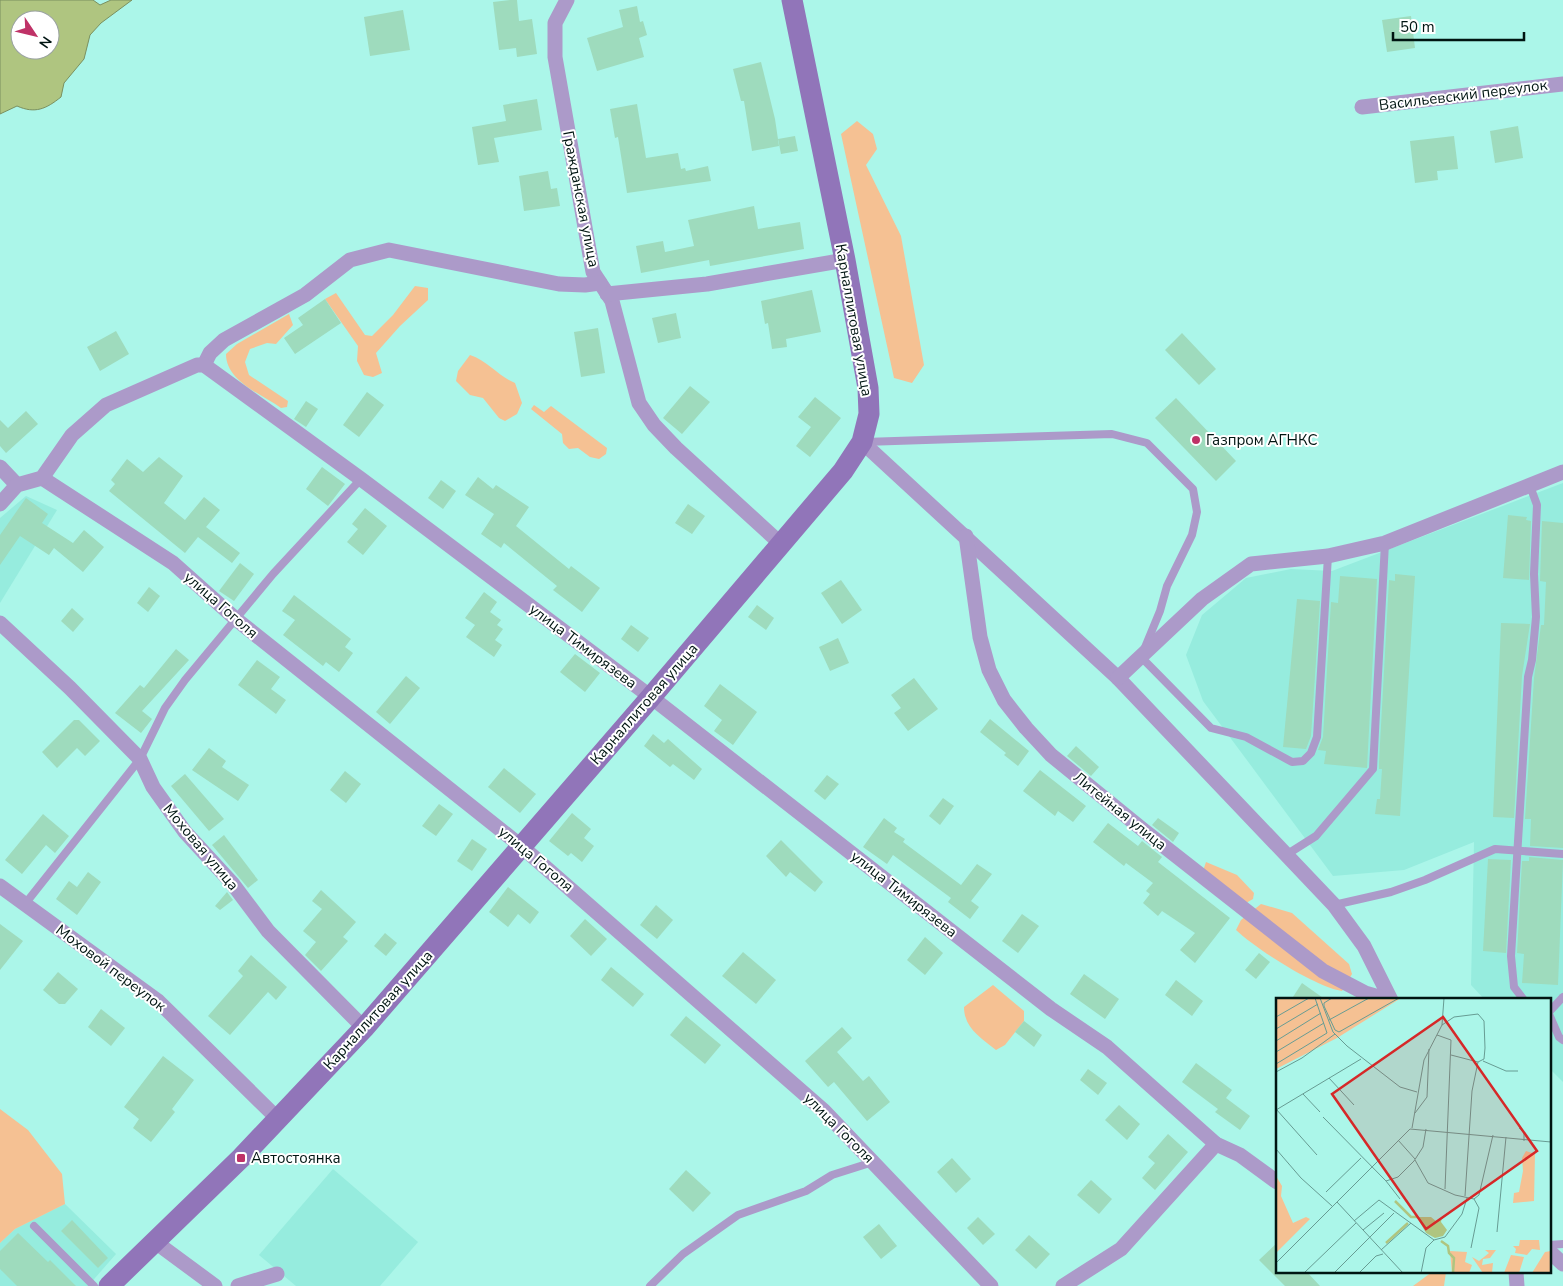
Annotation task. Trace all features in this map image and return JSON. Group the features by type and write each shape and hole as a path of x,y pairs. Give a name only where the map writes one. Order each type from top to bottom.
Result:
{"street":[{"name":"Гражданская улица","path":"566,0 555,23 555,57 591,263 593,272 612,301 639,403 649,418 676,448 781,544"},
{"name":"Карналлитовая улица","path":"109,1286 279,1120 364,1028 651,697 843,471 862,442 869,414 868,388 845,260 792,0"},
{"name":"Васильевский переулок","path":"1362,107 1563,84"},
{"path":"0,504 17,485 42,478 72,435 106,406 197,365 204,364 210,353 224,340 305,295 350,260 389,250 559,284 604,288 707,284 845,260"},
{"name":"улица Тимирязева","path":"204,364 361,479 651,697 1051,1009 1107,1048 1216,1144 1240,1155 1276,1181"},
{"path":"862,442 1118,678 1286,854 1334,905 1364,946 1389,998"},
{"path":"0,467 17,485"},
{"path":"1118,678 1202,599 1251,564 1328,556 1385,542 1563,472"},
{"name":"улица Гоголя","path":"42,478 173,563 237,620 521,846 824,1111 991,1286"},
{"name":"Литейная улица","path":"966,536 980,637 989,670 1004,700 1026,728 1051,755 1142,830 1323,971 1365,993 1383,998"},
{"name":"Моховая улица","path":"0,623 70,688 140,759 153,787 185,832 232,883 268,931 364,1028"},
{"name":"Моховой переулок","path":"0,886 158,1001 279,1120"},
{"path":"1064,1286 1121,1249 1216,1144"},
{"path":"154,1240 215,1286"},
{"path":"1550,1252 1563,1264"},
{"path":"238,1286 277,1274"}],"lane":[{"path":"862,442 1112,434 1147,443 1193,489 1197,512 1192,535 1167,586 1160,611 1141,657 1212,728 1246,737 1292,762 1303,761 1311,753 1317,736 1328,556"},
{"path":"25,904 140,759 165,708 274,574 361,479"},
{"path":"1522,998 1514,987 1511,956 1528,677 1536,617 1534,574 1537,505 1530,486"},
{"path":"1286,854 1316,836 1374,769 1385,542"},
{"path":"1334,905 1391,892 1426,880 1495,849 1563,854"},
{"path":"1550,1012 1563,997"},
{"path":"1550,1015 1559,1037 1563,1040"},
{"path":"650,1286 683,1254 738,1215 806,1191 832,1175 873,1162"},
{"path":"34,1226 94,1286"},
{"path":"1550,1245 1563,1244"}],"shaded area":[{"path":"0,0 93,0 100,5 111,0 132,0 101,23 90,35 84,59 64,83 61,97 40,109 29,110 17,106 0,114"},
{"path":"857,121 873,134 877,149 866,165 901,236 924,365 912,383 894,378 841,134"},
{"path":"415,286 428,288 428,300 400,326 376,353 382,373 373,377 364,375 357,361 358,346 325,299 336,293 365,335 372,336 393,315"},
{"path":"289,314 293,325 276,344 267,343 250,349 245,362 249,375 288,401 287,407 281,408 238,379 232,372 226,354 237,344"},
{"path":"470,355 515,383 522,403 517,414 505,421 499,418 483,398 470,395 456,381 458,371"},
{"path":"534,405 544,412 551,406 607,448 606,454 599,459 590,457 578,448 569,449 563,443 562,434 531,409"},
{"path":"1563,483 1563,1082 1550,1069 1550,998 1483,998 1471,985 1474,842 1404,870 1333,876 1203,701 1186,655 1202,615 1246,578 1291,569 1332,571"},
{"path":"26,496 57,510 0,603 0,518"},
{"path":"1206,862 1237,875 1254,893 1253,899 1246,903 1203,871"},
{"path":"1261,904 1292,913 1349,964 1352,974 1342,991 1317,982 1286,966 1257,947 1236,930 1241,920"},
{"path":"993,985 1024,1011 1024,1021 1005,1045 996,1050 979,1037 970,1027 964,1007"},
{"path":"0,1109 28,1130 62,1174 65,1204 15,1229 0,1243"},
{"path":"333,1169 418,1242 380,1286 296,1286 259,1255"},
{"path":"65,1204 116,1254 88,1286 0,1286 0,1243 15,1229"},
{"path":"1429,1274 1446,1274 1444,1286 1413,1286"}],"building":[{"path":"517,0 519,21 532,19 537,54 517,57 516,48 499,50 493,2"},
{"path":"637,6 640,22 643,21 647,35 639,38 644,57 597,71 587,38 623,27 619,10"},
{"path":"403,10 410,50 370,56 364,17"},
{"path":"1411,16 1415,48 1387,52 1382,20"},
{"path":"761,62 775,119 779,146 752,151 744,101 741,101 733,69"},
{"path":"537,99 542,130 494,138 499,162 478,165 472,127 506,121 503,105"},
{"path":"637,104 646,158 678,153 681,169 685,168 686,171 708,166 711,181 627,193 618,137 615,138 610,109"},
{"path":"1518,126 1523,158 1495,163 1490,131"},
{"path":"795,136 798,151 781,154 778,139"},
{"path":"1454,136 1458,169 1437,171 1438,180 1415,183 1410,141"},
{"path":"548,171 551,189 557,188 560,206 524,211 519,176"},
{"path":"754,206 758,229 800,222 804,249 710,266 709,260 641,273 636,246 663,241 665,252 694,246 688,220"},
{"path":"812,290 821,332 786,339 787,347 772,349 768,323 765,324 761,301"},
{"path":"325,299 341,323 295,354 284,338 303,325 298,318"},
{"path":"676,313 681,338 658,343 652,318"},
{"path":"598,328 605,373 581,377 574,332"},
{"path":"116,331 129,354 100,371 87,347"},
{"path":"1182,333 1216,369 1199,385 1165,350"},
{"path":"690,386 710,402 682,434 663,418"},
{"path":"367,392 384,405 359,437 343,425"},
{"path":"815,397 841,418 810,457 796,446 811,427 798,417"},
{"name":"Газпром АГНКС","path":"1176,398 1236,461 1216,481 1155,418"},
{"path":"306,401 318,409 306,427 294,419"},
{"path":"26,411 38,424 6,453 0,446 0,420 8,428"},
{"path":"159,457 183,476 164,503 185,520 204,497 220,510 206,527 240,553 232,563 198,537 185,553 109,491 115,484 111,480 127,459 143,472"},
{"path":"322,467 345,484 328,506 306,489"},
{"path":"478,477 493,489 496,485 529,507 516,526 569,569 571,566 600,588 582,612 553,590 557,586 504,543 501,548 481,534 494,514 465,495"},
{"path":"441,480 456,491 443,509 428,498"},
{"path":"26,498 48,514 42,523 73,543 84,530 104,547 83,572 54,548 49,555 20,536 0,565 0,535"},
{"path":"688,504 705,516 692,534 675,523"},
{"path":"365,508 387,526 363,555 347,542 358,529 352,524"},
{"path":"1508,515 1527,517 1526,520 1531,521 1529,580 1503,578"},
{"path":"1542,521 1563,523 1563,848 1530,846 1531,819 1525,819 1534,678 1541,625 1544,625 1546,582 1540,581"},
{"path":"240,563 254,574 234,601 219,591"},
{"path":"1395,574 1415,576 1400,816 1375,814 1377,799 1380,799 1382,769 1379,769 1379,762 1389,580 1395,581"},
{"path":"1340,576 1377,579 1367,768 1324,764 1326,751 1318,750 1323,737 1331,602 1338,603"},
{"path":"841,580 862,610 842,624 821,593"},
{"path":"149,587 160,596 148,612 137,603"},
{"path":"484,592 497,602 490,612 501,620 497,625 503,629 495,640 502,645 494,657 466,637 475,625 465,618"},
{"path":"294,595 351,639 345,647 353,653 339,672 326,662 323,666 283,635 295,620 282,611"},
{"path":"1297,599 1320,601 1311,736 1306,749 1283,747"},
{"path":"757,605 774,618 766,630 748,617"},
{"path":"72,608 84,619 73,632 61,621"},
{"path":"1501,623 1530,624 1522,676 1514,818 1493,817"},
{"path":"631,625 649,638 638,652 621,639"},
{"path":"838,638 849,663 830,671 819,647"},
{"path":"176,649 189,660 142,711 152,719 141,733 115,713 140,685 144,688"},
{"path":"575,654 600,673 585,692 560,672"},
{"path":"257,660 280,677 271,689 286,700 276,714 238,685"},
{"path":"406,676 420,688 390,724 376,712"},
{"path":"914,678 938,709 908,731 894,713 901,708 891,695"},
{"path":"720,684 757,712 733,745 714,731 722,720 704,706"},
{"path":"990,719 1029,751 1018,766 1004,755 1006,753 980,732"},
{"path":"74,720 79,720 100,741 85,756 77,748 57,768 42,752"},
{"path":"653,734 664,743 668,739 702,769 694,780 673,764 670,767 644,746"},
{"path":"1076,746 1099,767 1091,776 1067,756"},
{"path":"209,748 226,761 222,767 249,785 238,801 192,770"},
{"path":"504,768 536,794 520,813 488,787"},
{"path":"1040,770 1086,806 1073,822 1058,811 1055,816 1023,791"},
{"path":"345,771 361,784 346,803 330,790"},
{"path":"185,774 224,819 209,831 171,786"},
{"path":"827,775 839,784 825,800 814,791"},
{"path":"943,798 954,806 940,825 929,816"},
{"path":"439,804 453,814 436,836 422,826"},
{"path":"572,813 591,829 584,838 594,846 582,862 571,853 568,856 549,841"},
{"path":"43,814 69,836 55,853 46,845 22,874 5,860"},
{"path":"884,818 897,828 894,832 905,839 903,842 961,885 977,864 992,874 971,901 979,907 970,919 948,902 951,898 893,855 887,864 863,847"},
{"path":"1158,818 1179,833 1173,842 1152,825"},
{"path":"1108,823 1138,846 1142,841 1162,857 1158,862 1230,918 1195,963 1180,950 1195,933 1162,911 1158,916 1143,903 1150,894 1146,891 1153,883 1126,863 1124,866 1093,842"},
{"path":"224,835 258,880 248,888 212,845"},
{"path":"472,839 487,849 472,871 457,861"},
{"path":"781,840 823,882 815,892 790,872 786,877 766,856"},
{"path":"1529,857 1563,860 1558,985 1522,983 1524,954 1517,953 1522,861 1529,861"},
{"path":"1488,859 1511,860 1506,953 1483,951"},
{"path":"88,872 101,882 77,915 56,899 69,881 77,887"},
{"path":"508,887 539,912 530,924 518,914 508,927 489,912"},
{"path":"321,890 356,922 343,937 348,941 321,971 305,955 316,942 303,931 322,909 312,901"},
{"path":"227,892 233,900 220,910 215,906"},
{"path":"656,905 673,920 657,939 640,925"},
{"path":"1022,914 1039,926 1018,953 1002,941"},
{"path":"585,919 607,939 591,956 570,936"},
{"path":"0,924 23,941 0,970"},
{"path":"385,933 397,943 386,956 374,946"},
{"path":"925,937 943,953 925,975 907,960"},
{"path":"743,952 776,980 756,1004 722,976"},
{"path":"1259,953 1270,962 1256,979 1245,970"},
{"path":"251,955 287,987 276,1000 268,992 230,1035 208,1016 243,976 238,971"},
{"path":"611,967 644,994 633,1007 601,980"},
{"path":"58,972 78,989 65,1004 59,1004 43,990"},
{"path":"1084,974 1119,999 1105,1019 1070,994"},
{"path":"1176,980 1203,1001 1192,1016 1165,995"},
{"path":"1302,983 1323,998 1292,998"},
{"path":"101,1009 125,1028 111,1046 88,1027"},
{"path":"686,1016 721,1045 705,1064 670,1035"},
{"path":"1024,1021 1042,1035 1034,1047 1015,1032"},
{"path":"842,1027 852,1038 837,1052 863,1081 869,1076 890,1102 867,1121 834,1082 828,1087 805,1061"},
{"path":"163,1056 194,1080 172,1109 175,1112 151,1142 133,1128 139,1119 124,1107"},
{"path":"1196,1063 1232,1090 1226,1098 1250,1116 1240,1130 1215,1112 1218,1109 1182,1082"},
{"path":"1088,1069 1107,1083 1098,1095 1080,1080"},
{"path":"1119,1105 1140,1124 1127,1140 1105,1120"},
{"path":"1168,1134 1188,1152 1155,1190 1142,1178 1155,1163 1148,1157"},
{"path":"952,1158 971,1179 956,1193 937,1172"},
{"path":"686,1170 711,1193 693,1212 669,1189"},
{"path":"1091,1180 1112,1199 1099,1214 1077,1195"},
{"path":"978,1217 995,1234 983,1245 967,1228"},
{"path":"72,1220 108,1258 98,1268 61,1231"},
{"path":"879,1224 897,1246 881,1259 863,1237"},
{"path":"18,1233 48,1262 50,1260 76,1286 17,1286 0,1269 0,1251"},
{"path":"1029,1235 1050,1254 1036,1269 1015,1250"},
{"path":"1276,1244 1276,1274 1309,1274 1320,1286 1285,1286 1259,1260"}],"place":[{"name":"Газпром АГНКС","path":"1196,440"},
{"name":"Автостоянка","path":"241,1158"}]}
